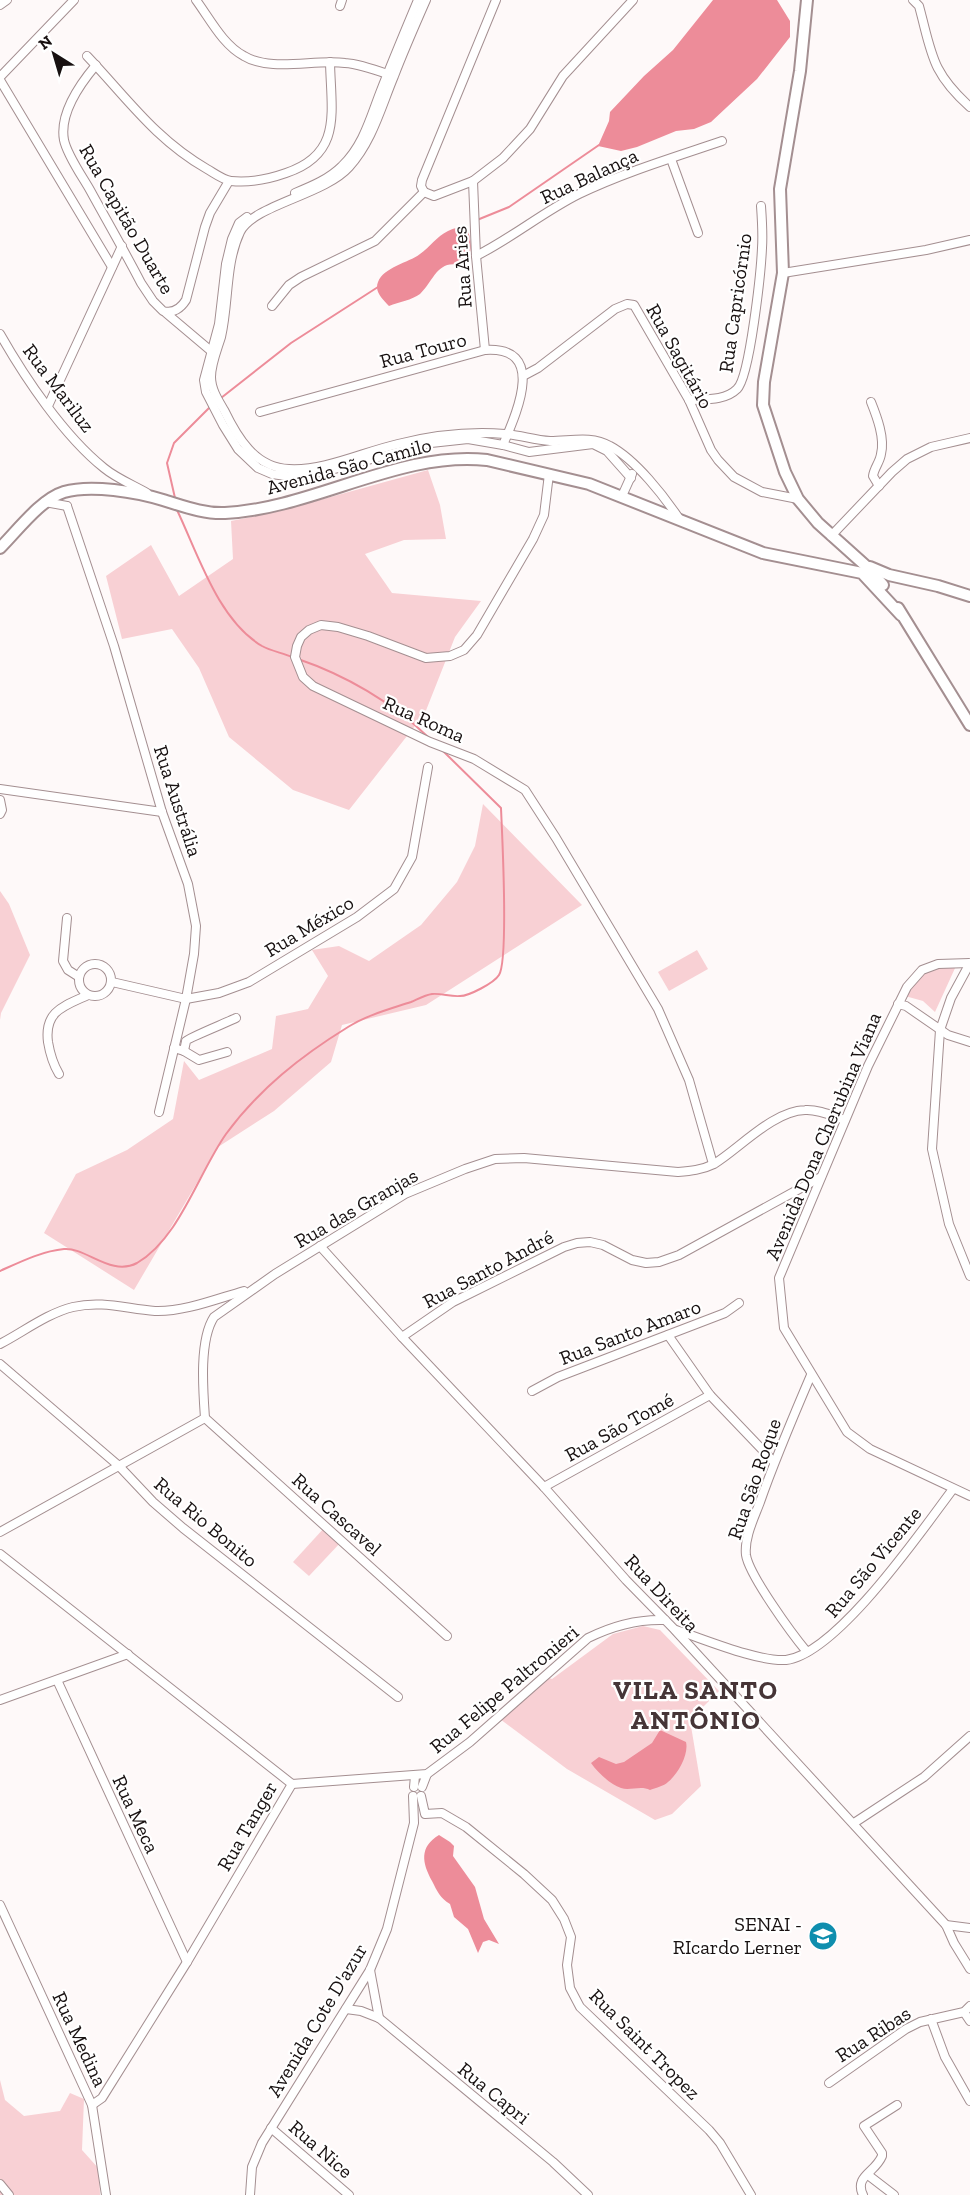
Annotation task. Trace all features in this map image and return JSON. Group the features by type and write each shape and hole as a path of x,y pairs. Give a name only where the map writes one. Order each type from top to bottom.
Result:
{"main road":[{"path":"807,0 800,71 780,189 783,273 762,395 763,405 785,472 798,499 874,579 902,615 969,724"},
{"name":"Avenida São Camilo","path":"0,548 45,502 56,495 76,489 99,489 155,498 208,512 239,512 277,504 416,465 459,458 487,460 589,484 763,553 865,570 938,586 970,596"},
{"name":"Avenida São Camilo","path":"874,579 889,575"}],"street":[{"path":"0,5 7,0"},
{"path":"74,0 0,78 112,267"},
{"path":"196,0 227,41 246,58 276,63 346,63 391,75"},
{"path":"418,0 373,128 360,153 348,169 319,189 260,214 243,227 237,240 231,264 224,325 212,368 213,390 229,422 244,444 262,461 284,469 329,464 374,450 445,433 508,434 535,440 594,439 613,447 636,468 661,493 680,520"},
{"path":"426,0 369,125 358,146 344,165 317,184 258,209 239,224 232,239 226,264 219,324 204,380 206,392 238,449 258,468 272,474 293,477 307,475 446,441 468,439 530,452 593,444 607,451 631,478"},
{"path":"496,0 422,180 421,186 424,192 434,196 473,181 503,158 530,129 562,76 633,0"},
{"path":"913,0 919,6 933,61 952,90 970,107"},
{"path":"87,56 132,108 168,143 229,181 254,181 288,173 314,159 321,152 327,141 331,123 330,62"},
{"name":"Rua Capitão Duarte","path":"96,65 78,90 69,108 64,140 77,168 153,301 166,313 179,309 186,300 204,227 229,181"},
{"name":"Rua Balança","path":"476,256 499,244 553,208 581,194 620,177 722,141"},
{"path":"671,159 698,233"},
{"name":"Rua Aries","path":"473,181 476,256 485,350"},
{"path":"272,306 289,285 301,277 375,241 424,192"},
{"name":"Rua Capricórnio","path":"688,400 721,398 737,389 743,380 762,251 760,206"},
{"path":"783,273 926,250 970,240"},
{"path":"48,406 122,246"},
{"name":"Rua Sagitário","path":"523,376 538,368 615,309 630,304 637,309 688,400 711,450 734,477 762,492 798,499"},
{"path":"166,313 211,351"},
{"name":"Rua Mariluz","path":"0,334 27,377 63,426 104,468 155,498"},
{"name":"Rua Touro","path":"260,412 485,350 499,349 513,354 522,367 523,376"},
{"path":"503,445 521,395 523,376"},
{"path":"871,402 882,447 881,457 873,476 879,486"},
{"path":"831,536 892,471 915,454 931,447 970,438"},
{"path":"622,496 636,468"},
{"name":"Rua Roma","path":"549,474 544,515 534,538 477,635 464,650 450,656 426,658 368,636 338,627 321,625 309,630 302,637 295,657 303,677 313,686 430,742 474,759 525,790 658,1010 689,1080 713,1164"},
{"path":"45,502 67,506 76,489"},
{"name":"Rua Austrália","path":"67,506 114,646 162,812 188,884 196,926 194,954 186,999 159,1112"},
{"name":"Rua México","path":"79,977 89,965 100,965 109,971 112,982 186,999 219,993 249,982 357,917 394,889 412,857 428,767"},
{"path":"0,789 162,812"},
{"path":"0,800 0,814"},
{"path":"67,918 63,962 68,970 79,977 81,988 88,995 98,997 103,995 112,982"},
{"path":"970,963 951,998 940,1030 932,1149 949,1224 970,1276"},
{"name":"Avenida Dona Cherubina Viana","path":"970,963 938,964 922,970 907,987 868,1066 779,1278 784,1328 847,1432 856,1441 870,1449 970,1496"},
{"path":"59,1074 50,1053 47,1026 50,1018 65,1005 88,995"},
{"path":"898,1004 906,1006 955,1038 970,1042"},
{"path":"184,1051 190,1037 212,1030 236,1018"},
{"path":"174,1048 199,1060 227,1052"},
{"name":"Rua das Granjas","path":"205,1418 204,1362 208,1325 214,1317 320,1245 405,1194 495,1159 524,1158 678,1172 700,1170 713,1164 753,1135 791,1112 807,1109 845,1120"},
{"name":"Rua Santo André","path":"402,1337 453,1302 564,1247 590,1242 603,1245 632,1260 646,1263 659,1262 679,1255 821,1177"},
{"name":"Rua Direita","path":"320,1245 402,1337 544,1487 626,1580 854,1823 946,1925 970,1969"},
{"path":"0,1344 71,1307 90,1304 163,1310 184,1308 251,1290"},
{"name":"Rua Santo Amaro","path":"532,1391 558,1377 725,1313 739,1304"},
{"path":"668,1335 710,1395 774,1462"},
{"name":"Rua Rio Bonito","path":"0,1364 120,1466 153,1502 175,1521 398,1697"},
{"name":"Rua São Roque","path":"807,1652 790,1631 756,1577 746,1556 752,1523 774,1462 811,1375"},
{"name":"Rua São Tomé","path":"544,1487 710,1395"},
{"path":"0,1532 205,1418"},
{"name":"Rua Cascavel","path":"205,1418 447,1636"},
{"name":"Rua São Vicente","path":"674,1629 755,1656 787,1660 807,1652 825,1642 869,1597 953,1489"},
{"name":"Rua Tanger","path":"0,1554 292,1784 187,1962 102,2098 92,2104"},
{"name":"Rua Felipe Paltronieri","path":"292,1784 427,1774 470,1742 588,1638 601,1631 636,1622 665,1620"},
{"path":"0,1700 128,1654"},
{"name":"Rua Meca","path":"57,1680 187,1962"},
{"path":"854,1823 924,1777 970,1736"},
{"path":"418,1792 427,1774"},
{"name":"Avenida Cote D'azur","path":"250,2195 252,2167 256,2155 370,1970 387,1929 414,1823 418,1792 415,1776"},
{"name":"Rua Saint Tropez","path":"418,1792 426,1815 442,1813 466,1827 552,1900 564,1919 571,1937 567,1965 570,1988 580,2007 709,2130 720,2143 751,2195"},
{"name":"Rua Medina","path":"0,1905 92,2104 106,2195"},
{"path":"946,1925 970,1929"},
{"path":"370,1970 379,2018"},
{"path":"967,2008 970,2021"},
{"name":"Rua Ribas","path":"829,2083 906,2029 967,2008"},
{"path":"346,2009 361,2011 379,2018"},
{"name":"Rua Capri","path":"379,2018 553,2162 588,2195"},
{"path":"931,2019 945,2057 970,2101"},
{"path":"863,2195 859,2186 861,2181 882,2156 864,2126 897,2105"},
{"name":"Rua Nice","path":"271,2128 349,2195"},
{"path":"868,2175 894,2195"},
{"path":"0,2184 9,2195"}],"shaded area":[{"path":"713,0 777,0 790,21 790,37 757,79 711,122 694,129 676,131 621,151 598,146 609,121 610,112 644,76 673,50"},
{"path":"466,226 471,248 468,258 459,265 452,264 440,269 420,294 389,306 377,289 381,277 391,269 420,254 444,233"},
{"path":"428,470 440,505 446,539 404,540 365,554 392,593 481,601 455,637 425,713 349,810 293,790 229,737 199,668 172,629 122,639 106,576 151,545 179,596 233,559 231,521 280,511"},
{"path":"483,804 582,905 426,1005 342,1025 331,1062 274,1111 218,1147 134,1290 44,1233 76,1174 127,1150 173,1119 184,1061 199,1080 272,1049 276,1016 308,1009 328,976 312,950 339,946 369,961 421,925 457,882 475,846"},
{"path":"0,891 9,904 30,955 1,1013 0,1020"},
{"path":"697,950 708,969 669,991 658,972"},
{"path":"956,966 935,1012 923,1001 905,996 915,981 925,972 931,969"},
{"path":"325,1527 341,1542 309,1576 293,1562"},
{"path":"643,1626 660,1630 719,1691 690,1720 701,1786 672,1814 655,1820 567,1769 500,1719 547,1677 552,1679 613,1634"},
{"path":"660,1730 686,1742 684,1758 679,1769 664,1785 650,1790 621,1788 604,1778 591,1763 599,1757 616,1764 624,1762 652,1743"},
{"path":"439,1835 454,1846 453,1856 475,1887 484,1919 499,1944 489,1940 483,1942 478,1953 468,1929 454,1917 450,1904 441,1897 436,1888 426,1868 424,1856 428,1845"},
{"path":"0,2080 5,2100 24,2116 60,2111 70,2093 84,2099 82,2150 99,2169 100,2195 0,2195"}],"waterway":[{"path":"477,220 509,207 599,145"},
{"path":"221,398 291,343 378,287"},
{"path":"175,498 167,463 174,443 210,407"},
{"path":"177,510 211,585 233,620 262,646 292,657"},
{"path":"298,659 333,673 367,691 399,712 428,737"},
{"path":"0,1271 39,1254 64,1249 81,1252 118,1266 137,1263 165,1238 226,1134 252,1102 297,1062 363,1019 429,995 469,994 487,985 499,975 504,946 501,808 441,749"}],"place":[{"name":"SENAI - RIcardo Lerner","path":"823,1936"}],"district":[{"name":"VILA SANTO ANTÔNIO","path":"696,1705"}]}
